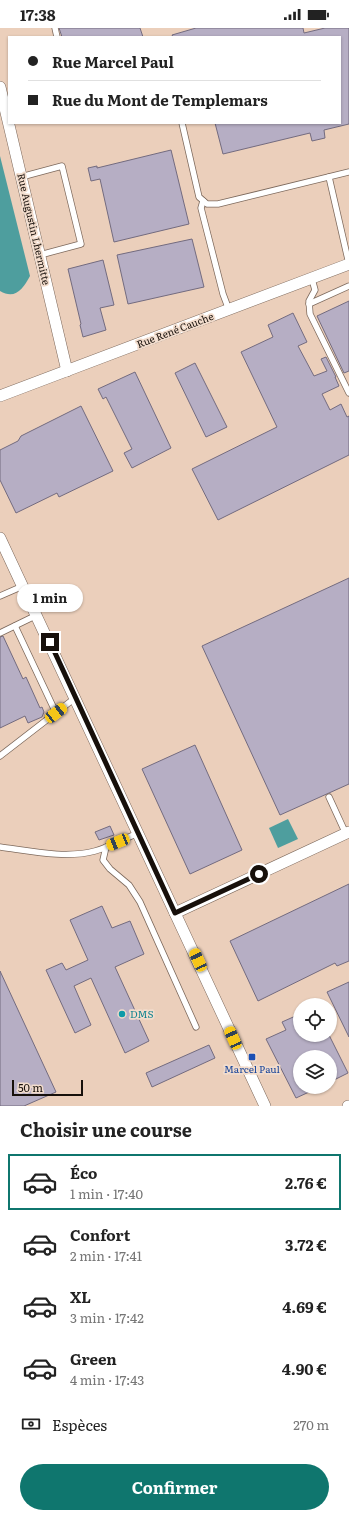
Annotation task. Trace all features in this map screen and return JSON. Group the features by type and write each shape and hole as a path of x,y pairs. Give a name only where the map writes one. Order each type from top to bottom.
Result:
{"street":[{"name":"Rue Augustin Lhermitte","path":"0,87 8,120"},
{"name":"Rue Augustin Lhermitte","path":"9,124 67,371"},
{"name":"Rue René Cauche","path":"0,396 349,264"},
{"path":"0,538 76,697 265,1106"},
{"path":"175,913 347,833"}],"lane":[{"path":"182,124 198,197 207,204 218,204 349,172"},
{"path":"21,177 62,166 81,244 40,255"},
{"path":"329,177 349,264"},
{"path":"203,201 201,208 223,294 229,310"},
{"path":"312,279 315,290 310,297 310,314 349,393"},
{"path":"309,304 349,286"},
{"path":"0,596 23,586"},
{"path":"0,632 37,615"},
{"path":"15,626 56,713"},
{"path":"0,756 76,697"},
{"path":"328,797 347,833"},
{"path":"0,847 60,854 95,851 138,833"},
{"path":"106,847 103,860 110,869 129,885 140,902 196,1027"}],"shaded area":[{"path":"0,28 349,28 349,1106 0,1106"}],"water":[{"path":"0,156 30,276 21,289 14,294 0,291"},
{"path":"288,819 298,839 278,848 269,828"}],"building":[{"path":"59,28 140,28 143,36 62,36"},
{"path":"196,28 303,28 304,33 325,28 349,28 349,124 324,130 325,138 312,141 310,133 223,154 215,124 341,124 341,36 172,35"},
{"path":"171,150 189,224 114,242 100,179 91,181 88,168 97,166 97,168"},
{"path":"192,239 204,287 128,304 117,255"},
{"path":"103,260 114,305 100,308 106,330 83,337 68,269"},
{"path":"349,301 349,371 344,373 317,316"},
{"path":"293,313 307,342 298,346 314,376 327,371 321,359 326,357 336,377 339,386 322,394 330,410 341,404 347,417 349,416 349,455 218,520 192,469 277,427 241,352 273,337 268,325"},
{"path":"195,363 227,427 206,437 175,373"},
{"path":"135,372 171,448 132,468 124,453 132,449 106,397 103,399 98,389"},
{"path":"81,406 113,471 59,497 57,493 16,513 0,480 0,450 18,441 21,436"},
{"path":"349,578 349,784 280,815 202,646"},
{"path":"3,636 23,679 26,677 40,708 42,707 44,712 42,717 28,723 25,716 0,728 0,637"},
{"path":"195,745 242,850 190,874 142,769"},
{"path":"110,826 114,835 99,840 95,832"},
{"path":"349,884 349,961 337,966 335,963 258,1001 230,941"},
{"path":"102,906 112,928 130,921 144,954 115,967 149,1041 125,1053 91,978 74,986 91,1025 75,1033 46,970 62,963 66,970 88,960 70,920"},
{"path":"0,971 56,1092 24,1106 0,1106"},
{"path":"349,982 349,1037 337,1012 337,998 330,998 327,992"},
{"path":"293,1017 293,1042 332,1042 336,1050 293,1050 293,1092 266,1039 286,1030 282,1022"},
{"path":"209,1045 215,1058 152,1087 146,1073"},
{"path":"337,1051 348,1073 337,1078"},
{"path":"294,1094 305,1094 296,1098"}],"place":[{"name":"DMS","path":"122,1014"},
{"name":"Marcel Paul","path":"252,1057"}],"route":[{"path":"50,642 175,913 259,874"}]}
